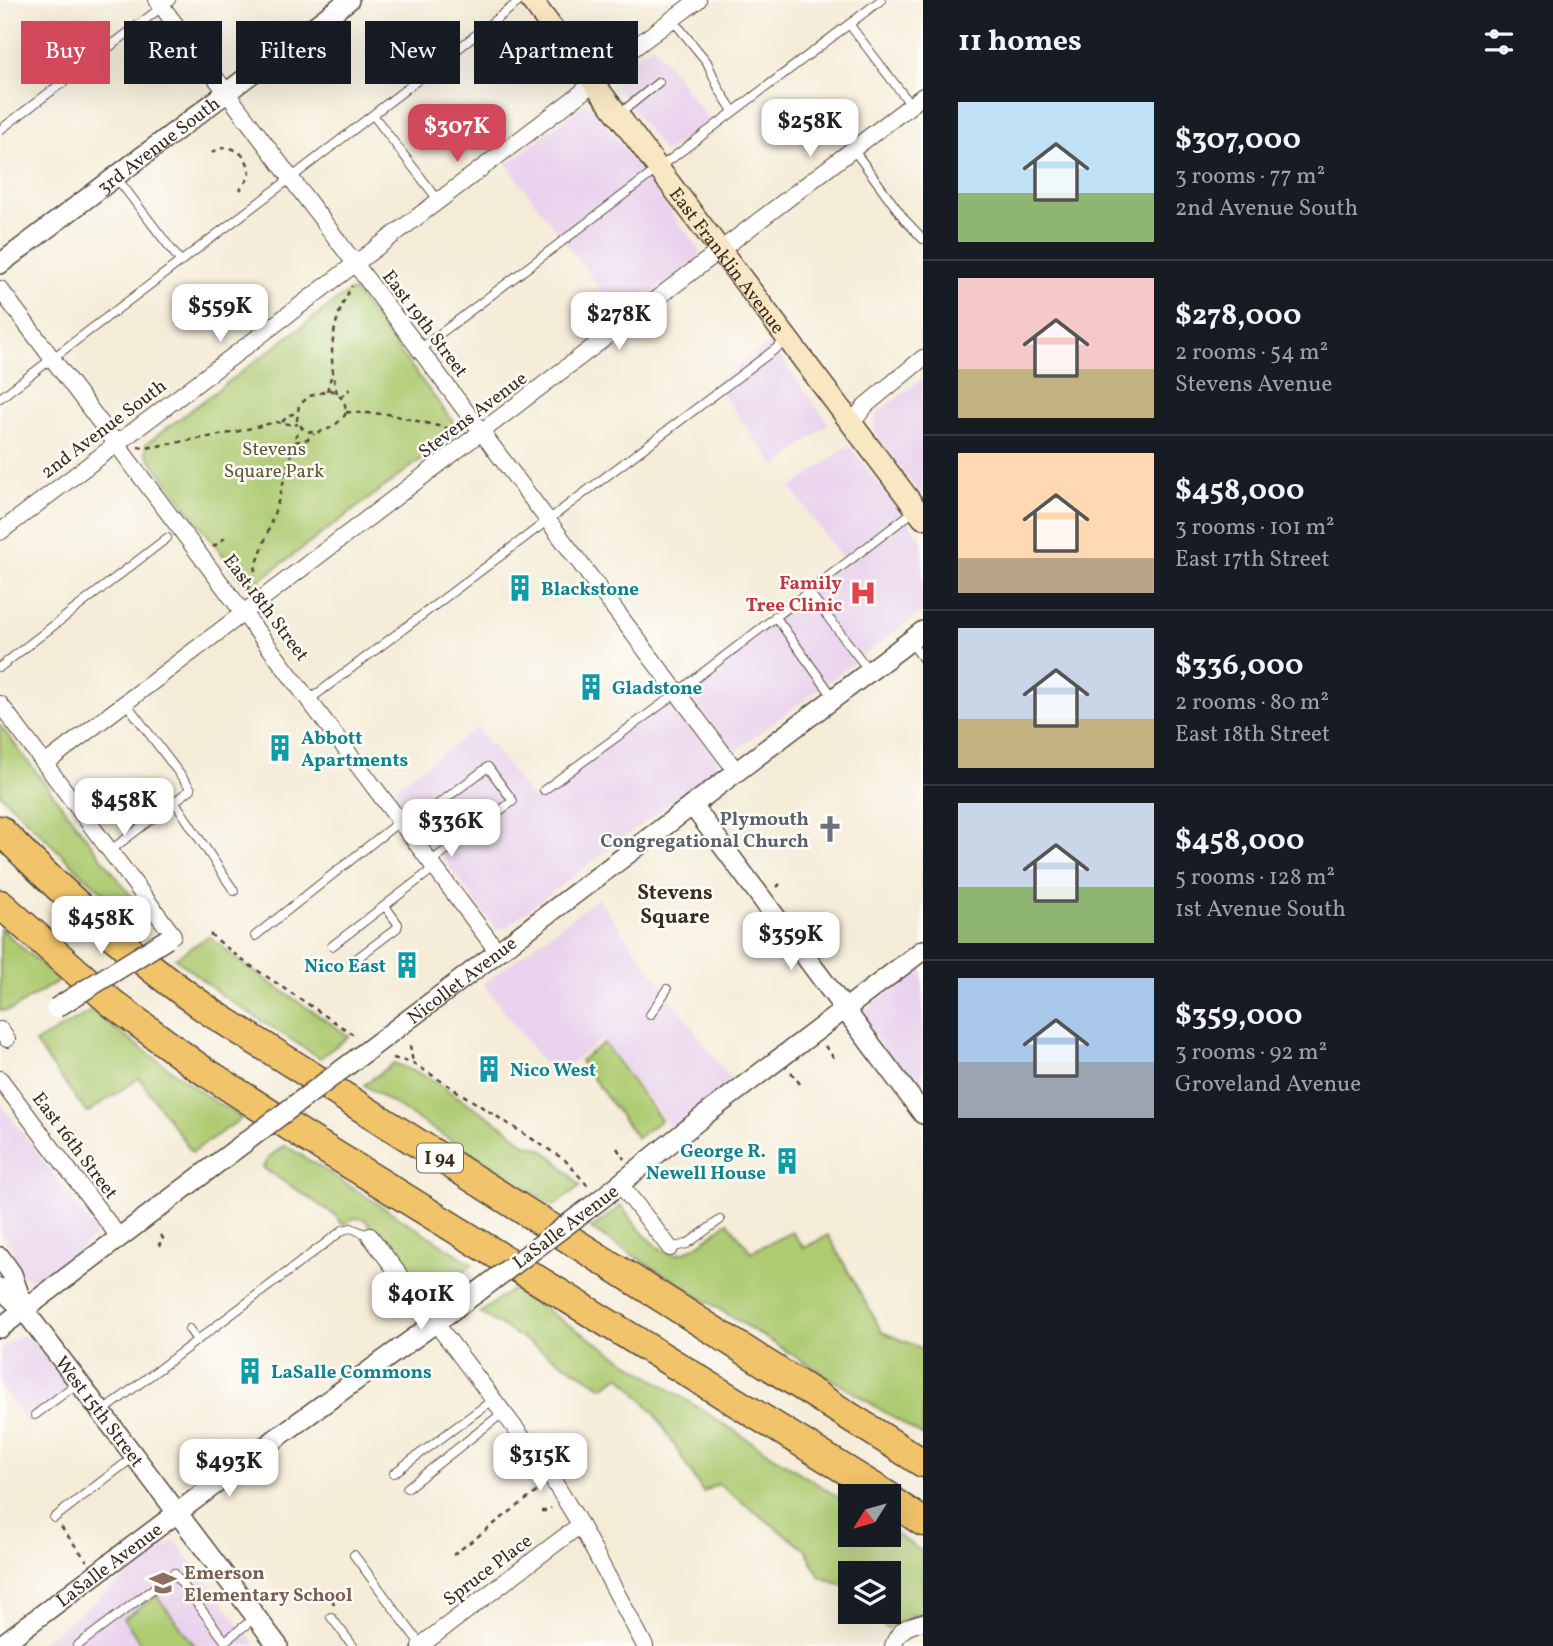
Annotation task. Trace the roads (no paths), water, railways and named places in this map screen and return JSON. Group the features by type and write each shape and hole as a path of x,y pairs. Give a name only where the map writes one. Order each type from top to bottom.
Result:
{"highway":[{"name":"I 94","path":"5,834 88,917 149,967 212,1013 923,1463"},
{"name":"I 94","path":"0,904 112,1003 195,1065 306,1137 866,1484"},
{"path":"901,1506 923,1520"}],"main road":[{"name":"East Franklin Avenue","path":"531,0 547,21"},
{"name":"East Franklin Avenue","path":"595,84 920,514"}],"street":[{"name":"3rd Avenue South","path":"0,264 349,0"},
{"name":"2nd Avenue South","path":"638,45 698,0"},
{"name":"East 19th Street","path":"164,2 227,92 285,183 356,264 737,772"},
{"name":"2nd Avenue South","path":"0,532 591,84"},
{"name":"Stevens Avenue","path":"46,763 919,101"},
{"name":"East 18th Street","path":"0,289 498,952"},
{"path":"852,423 866,405 923,358"},
{"name":"Nicollet Avenue","path":"0,1328 244,1143 359,1044 498,952 916,636"},
{"path":"0,704 111,850 170,937 56,1008"},
{"path":"692,805 923,1114"},
{"name":"LaSalle Avenue","path":"0,1646 479,1291 595,1193 620,1184 694,1123 923,950"},
{"name":"East 16th Street","path":"0,1079 120,1237"},
{"path":"620,1184 670,1248"},
{"path":"370,1236 546,1469 580,1525 645,1646"},
{"path":"0,1258 12,1274 24,1310"},
{"path":"0,1289 24,1310"},
{"name":"West 15th Street","path":"24,1310 278,1646"},
{"name":"Spruce Place","path":"420,1646 580,1525"},
{"path":"893,1646 896,1635 908,1626 923,1622"}],"lane":[{"path":"0,398 285,183 521,0"},
{"path":"420,349 881,0"},
{"path":"0,130 164,2"},
{"path":"672,19 707,62 733,111"},
{"path":"849,24 919,101"},
{"path":"618,115 659,82"},
{"path":"373,115 439,201"},
{"path":"853,149 905,220 923,239"},
{"path":"116,177 181,262"},
{"path":"309,700 789,340"},
{"path":"544,790 808,591 920,514"},
{"path":"0,667 167,538"},
{"path":"808,591 870,671"},
{"path":"775,616 834,698"},
{"path":"916,636 923,659"},
{"path":"111,850 189,792 191,785 125,703"},
{"path":"332,946 513,802 488,767 433,808"},
{"path":"175,802 234,891"},
{"path":"255,936 400,821"},
{"path":"356,959 398,926 385,906"},
{"path":"650,1015 667,989"},
{"path":"670,1248 687,1244 720,1220"},
{"path":"102,1412 343,1230 351,1228 370,1236"},
{"path":"189,1329 197,1340"},
{"path":"35,1415 79,1382"},
{"path":"394,1473 499,1405"},
{"path":"407,1488 499,1405"},
{"path":"54,1518 135,1456"},
{"path":"62,1499 69,1507"},
{"path":"354,1555 420,1646"},
{"path":"77,1646 174,1573 225,1641 256,1617"},
{"path":"333,1614 353,1646"}],"place":[{"name":"Blackstone","path":"520,588"},
{"name":"Family Tree Clinic","path":"863,593"},
{"name":"Gladstone","path":"591,687"},
{"name":"Abbott Apartments","path":"280,748"},
{"name":"Plymouth Congregational Church","path":"830,829"},
{"name":"Nico East","path":"407,965"},
{"name":"Nico West","path":"489,1069"},
{"name":"George R. Newell House","path":"787,1161"},
{"name":"LaSalle Commons","path":"250,1371"},
{"name":"Emerson Elementary School","path":"163,1583"}],"district":[{"name":"Stevens Square","path":"675,904"}],"park label":[{"name":"Stevens Square Park","path":"274,459"}]}
